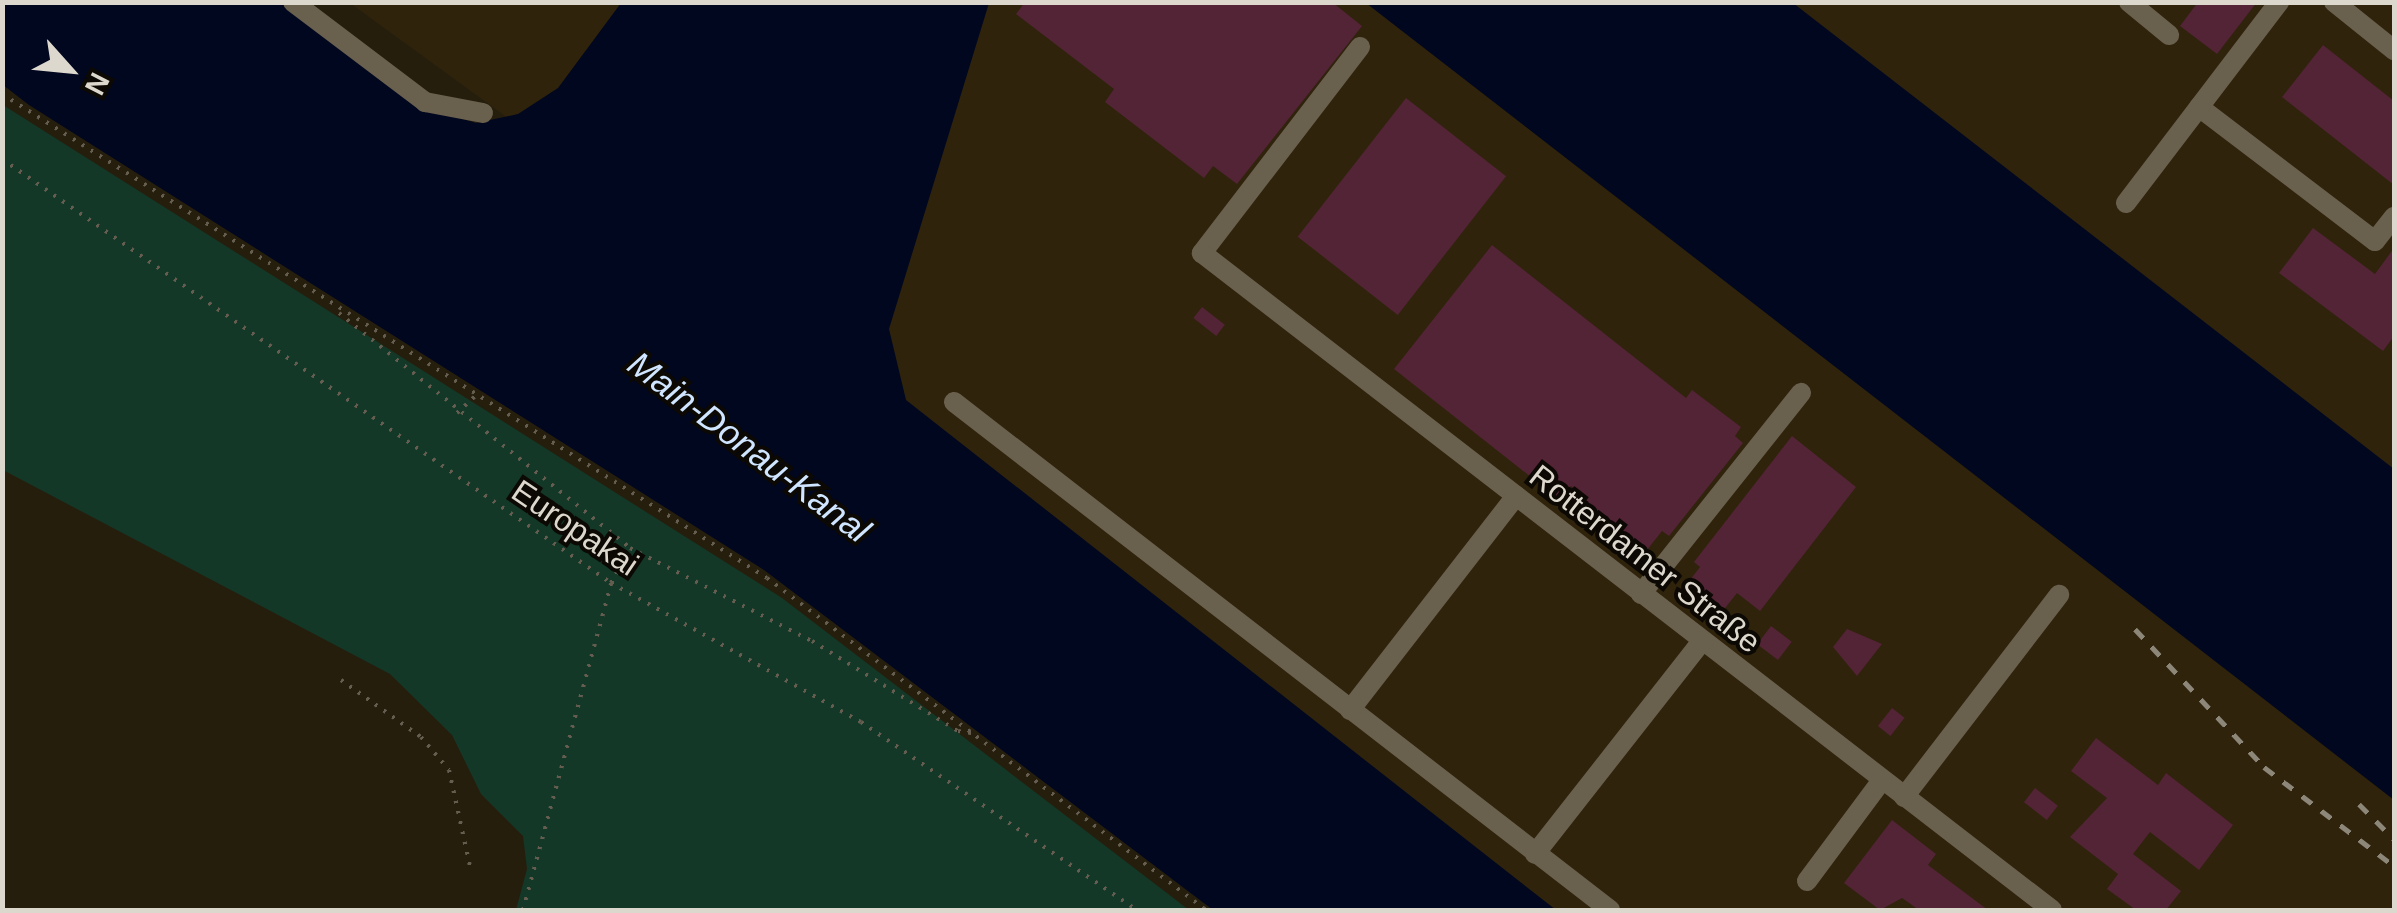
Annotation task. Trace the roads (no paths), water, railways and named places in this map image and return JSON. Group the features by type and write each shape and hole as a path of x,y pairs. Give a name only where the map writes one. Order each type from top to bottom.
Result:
{"street":[{"path":"294,2 426,102 483,113"},
{"path":"2128,2 2169,35"},
{"path":"2126,203 2279,2"},
{"path":"2334,2 2394,50"},
{"name":"Rotterdamer Straße","path":"1360,47 1202,254 2052,910"},
{"path":"2199,107 2375,241 2394,217"},
{"path":"1642,594 1801,392"},
{"path":"954,402 1610,910"},
{"path":"1350,710 1516,496"},
{"path":"1904,797 2060,595"},
{"path":"1535,854 1702,641"},
{"path":"1807,880 1882,780"}],"water":[{"name":"Main-Donau-Kanal","path":"2,3 281,3 411,103 476,123 518,114 558,88 621,3 989,3 889,329 906,400 1556,910 1213,910 764,570 29,105 3,85"},
{"path":"1366,3 1793,3 2394,469 2394,800"}],"railway":[{"path":"2135,629 2264,767 2394,866"},
{"path":"2359,804 2394,839"}]}
